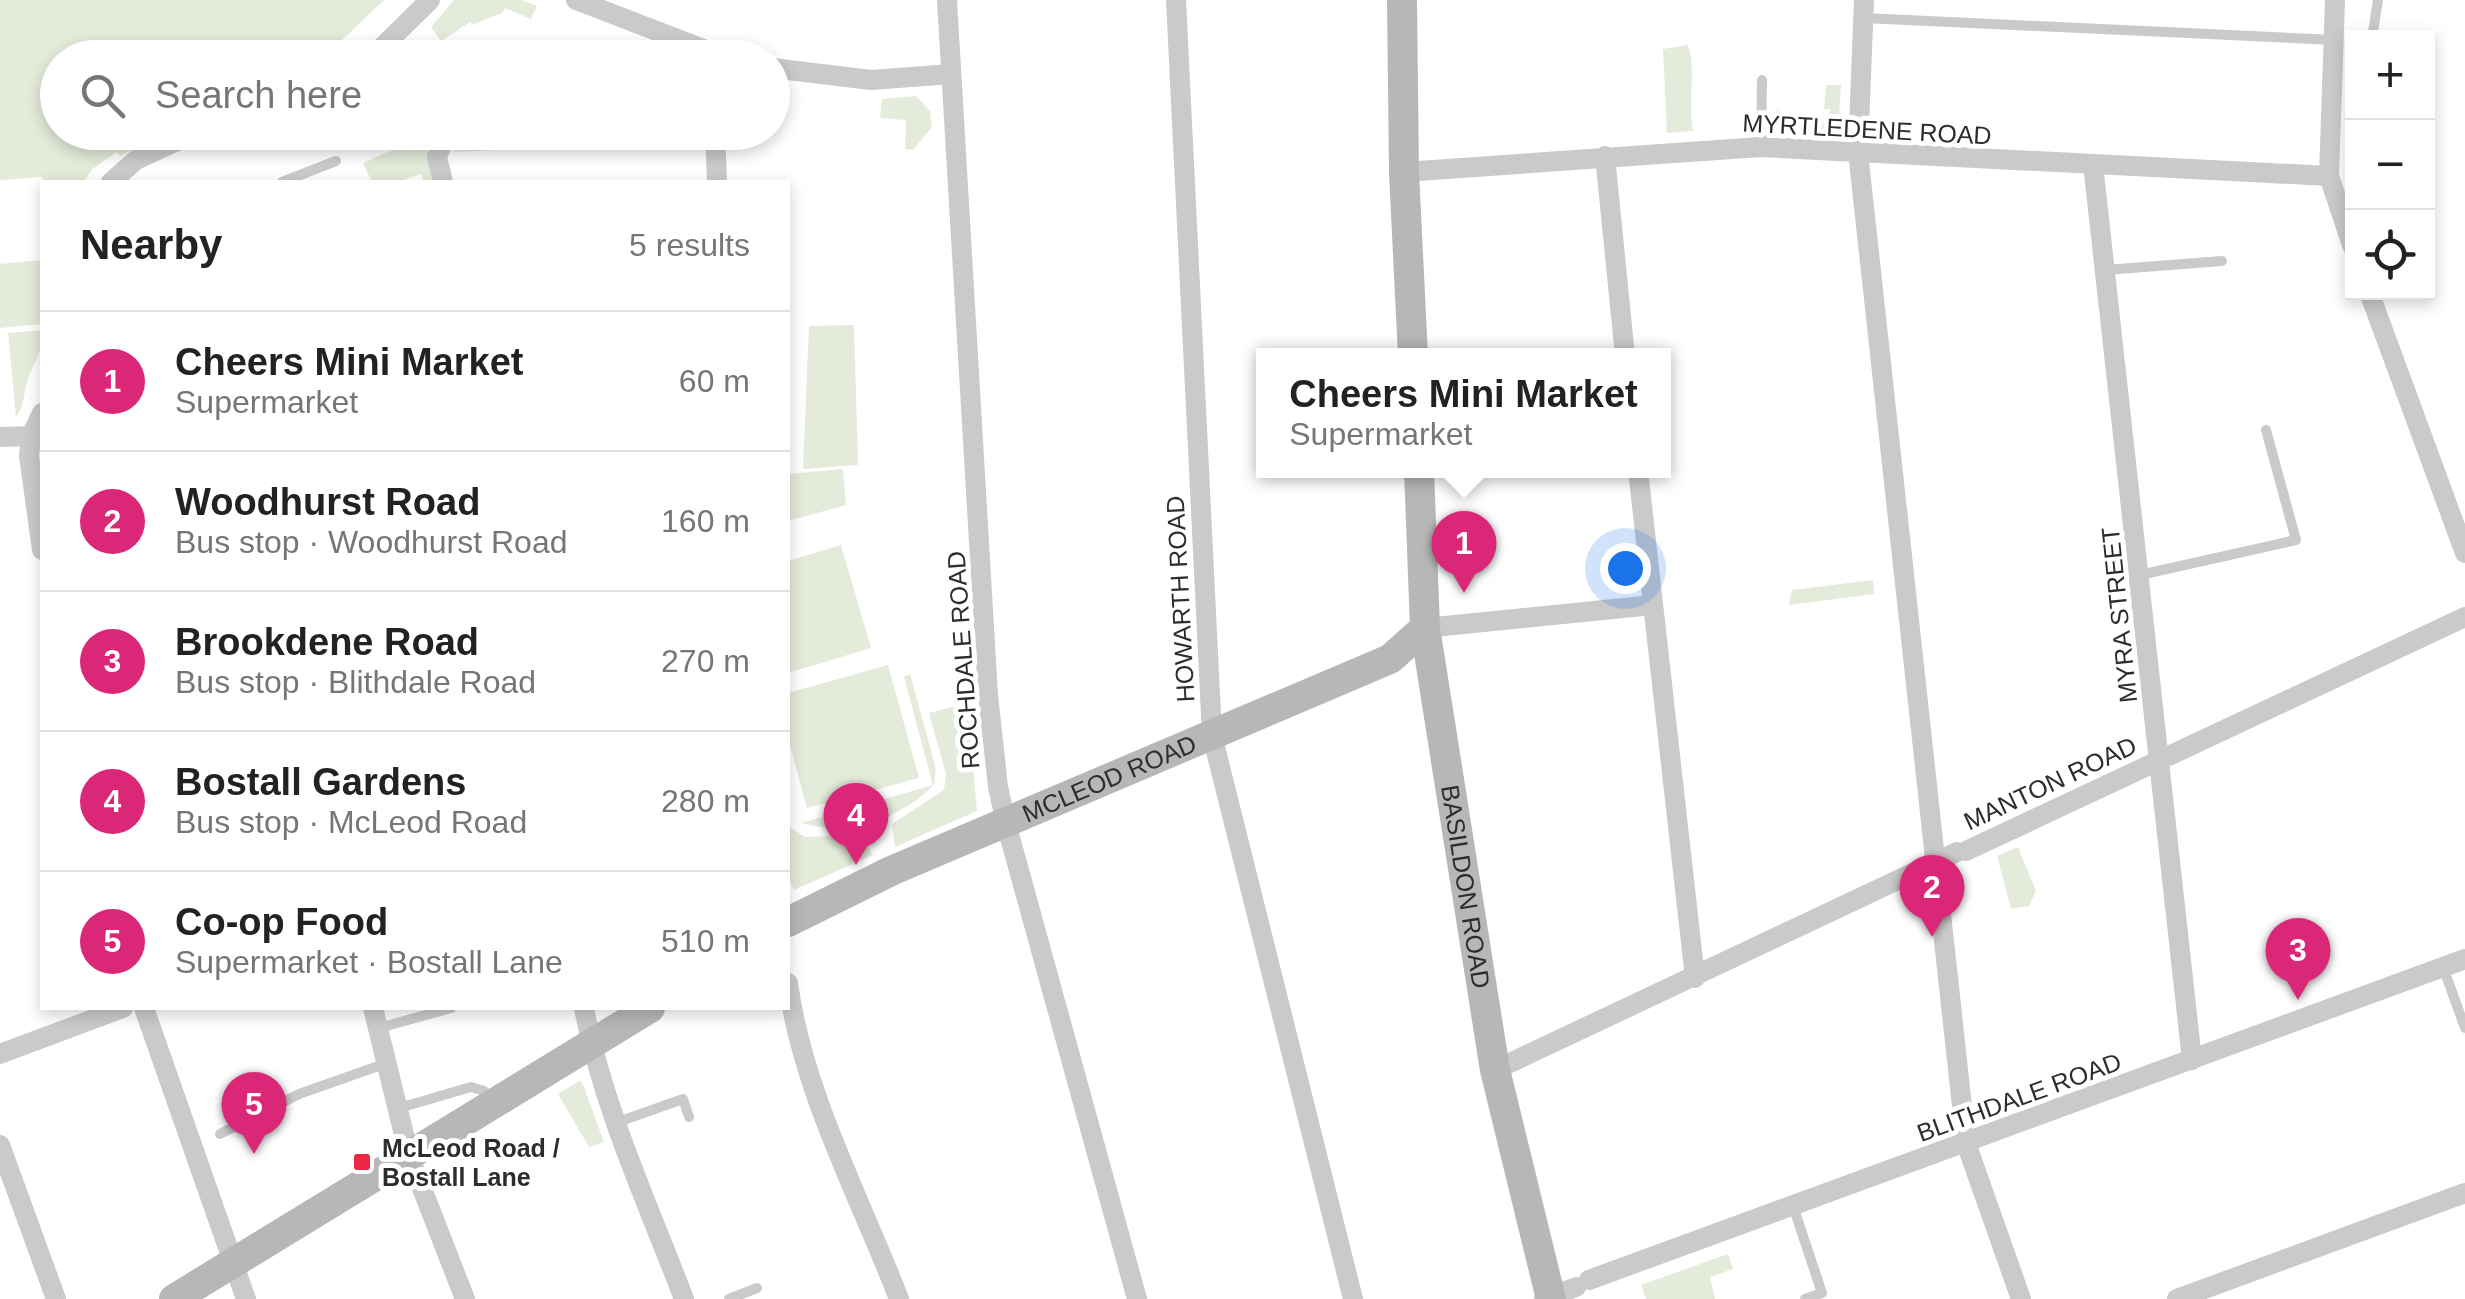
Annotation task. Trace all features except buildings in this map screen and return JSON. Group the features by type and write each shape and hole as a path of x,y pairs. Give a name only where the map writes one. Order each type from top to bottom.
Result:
{"main road":[{"path":"1402,0 1404,172 1413,348"},
{"name":"BASILDON ROAD","path":"1419,478 1425,628 1495,1070 1562,1292"},
{"name":"MCLEOD ROAD","path":"790,920 891,871 1390,659 1425,628"},
{"path":"174,1299 647,1010"}],"street":[{"path":"389,40 430,0"},
{"path":"576,0 679,40"},
{"name":"ROCHDALE ROAD","path":"946,0 988,695 998,787 1137,1299"},
{"name":"HOWARTH ROAD","path":"1176,0 1212,735 1353,1299"},
{"path":"2335,0 2329,176 2345,224"},
{"path":"1864,9 1858,152 1966,1143 2022,1299"},
{"path":"790,70 871,80 951,74"},
{"name":"MYRTLEDENE ROAD","path":"1404,172 1760,147 2329,176"},
{"path":"114,180 136,160 158,150"},
{"path":"440,150 437,157 442,180"},
{"path":"716,150 717,180"},
{"path":"1604,156 1625,348"},
{"name":"MYRA STREET","path":"2093,164 2192,1060"},
{"path":"2372,300 2465,553"},
{"path":"40,416 31,436 29,456 40,536"},
{"path":"0,438 31,436"},
{"path":"1639,478 1696,978"},
{"path":"1425,628 1653,605"},
{"name":"MANTON ROAD","path":"1495,1070 2465,617"},
{"name":"BLITHDALE ROAD","path":"1562,1292 2465,959"},
{"path":"790,997 810,1076 899,1299"},
{"path":"0,1054 118,1010"},
{"path":"145,1010 246,1299"},
{"path":"584,1010 591,1044 684,1299"},
{"path":"376,1018 410,1155 465,1299"},
{"path":"0,1146 56,1299"},
{"path":"2177,1299 2465,1193"}],"lane":[{"path":"2373,30 2378,0"},
{"path":"1864,9 2334,40"},
{"path":"1760,147 1762,80"},
{"path":"287,180 336,161"},
{"path":"2105,270 2222,261"},
{"path":"2140,575 2296,540 2266,430"},
{"path":"2443,967 2465,1028"},
{"path":"376,1018 436,1010"},
{"path":"220,1134 299,1094 388,1063"},
{"path":"398,1108 471,1087 484,1092 493,1103"},
{"path":"618,1122 683,1098 690,1117"},
{"path":"1792,1206 1822,1293 1805,1299"},
{"path":"729,1299 758,1288"}],"green space":[{"path":"0,0 384,0 342,40 40,40 40,150 133,150 120,156 117,152 92,169 85,180 0,180"},
{"path":"454,0 521,0 537,6 531,19 505,8 502,13 472,25 470,22 443,40 431,27"},
{"path":"1688,45 1693,131 1667,133 1663,49"},
{"path":"1826,85 1841,85 1838,134 1775,132 1776,110 1780,111 1780,120 1793,117 1800,118 1800,123 1830,121 1830,109 1824,109"},
{"path":"916,96 930,111 932,127 913,150 905,149 906,120 880,118 882,99"},
{"path":"392,150 428,150 435,180 423,180 421,174 403,180 371,180 363,163"},
{"path":"40,260 40,324 0,328 0,264"},
{"path":"854,325 858,465 803,469 809,326"},
{"path":"40,330 39,354 16,417 8,333"},
{"path":"843,469 846,505 790,520 790,474"},
{"path":"841,545 871,648 790,672 790,560"},
{"path":"1873,580 1874,594 1789,605 1792,590"},
{"path":"888,665 919,778 807,808 790,745 790,692"},
{"path":"910,674 936,769 934,785 905,807 872,822 837,828 801,823 933,785 904,677"},
{"path":"967,703 977,811 895,847 892,824 944,790 946,774 929,713"},
{"path":"790,827 805,837 860,835 873,855 794,890 790,881"},
{"path":"2018,847 2036,891 2029,906 2011,909 1997,856"},
{"path":"579,1081 604,1142 589,1147 558,1094"},
{"path":"1728,1254 1733,1269 1710,1277 1715,1299 1646,1299 1641,1285"}],"place":[{"name":"Cheers Mini Market","path":"1464,593"},
{"name":"Bostall Gardens","path":"856,865"},
{"name":"Woodhurst Road","path":"1932,937"},
{"name":"Brookdene Road","path":"2298,1000"},
{"name":"Co-op Food","path":"254,1154"},
{"name":"McLeod Road / Bostall Lane","path":"362,1162"}]}
